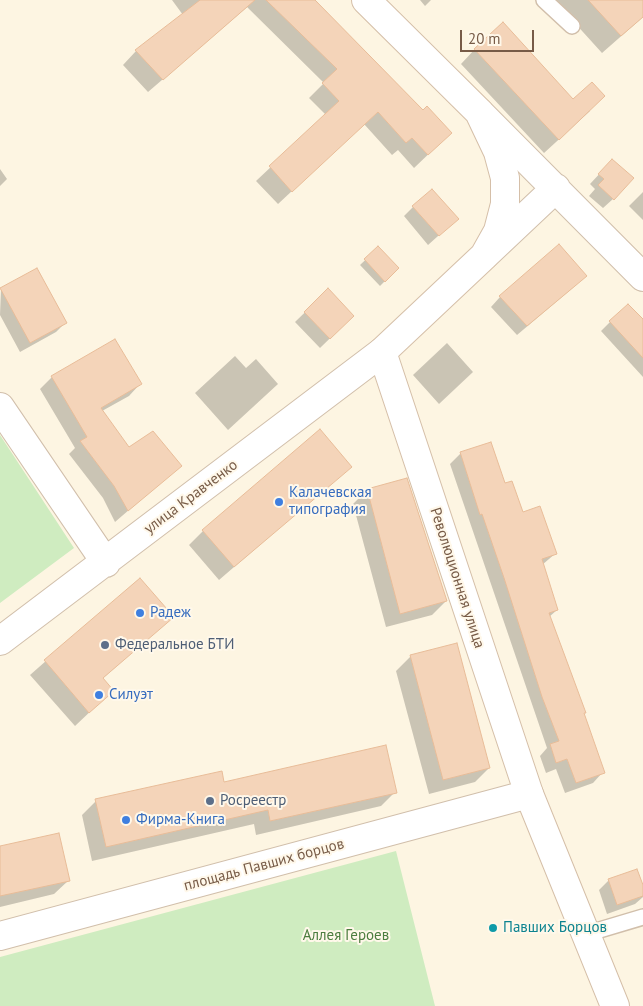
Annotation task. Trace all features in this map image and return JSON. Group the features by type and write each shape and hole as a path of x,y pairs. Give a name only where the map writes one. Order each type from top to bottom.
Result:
{"street":[{"path":"366,0 643,277"},
{"path":"479,112 498,152 505,178 506,204 498,231 484,256"},
{"path":"382,352 556,188"},
{"name":"улица Кравченко","path":"0,641 106,563 382,352"},
{"name":"Революционная улица","path":"382,352 529,794 615,1006"},
{"path":"0,407 106,563"},
{"name":"площадь Павших борцов","path":"0,936 529,794"}],"lane":[{"path":"544,0 572,26"},
{"path":"586,934 643,917"}],"green space":[{"path":"0,435 74,548 0,603"},
{"name":"Аллея Героев","path":"396,851 435,1006 0,1006 0,957"}],"building":[{"path":"200,0 255,0 163,80 135,50"},
{"path":"266,0 315,0 423,110 427,106 452,133 428,155 412,138 406,143 378,112 292,192 269,166 339,101 322,83 337,69"},
{"path":"588,0 643,0 643,17 621,36"},
{"path":"503,22 573,99 592,82 605,96 559,140 474,49"},
{"path":"612,159 634,178 614,200 598,185 604,179 598,174"},
{"path":"432,189 459,219 439,236 412,206"},
{"path":"559,244 587,276 527,326 499,296"},
{"path":"378,246 399,268 385,282 364,259"},
{"path":"37,268 67,323 30,343 0,288"},
{"path":"328,288 354,316 330,339 304,312"},
{"path":"628,304 643,319 643,358 609,321"},
{"path":"115,339 142,384 101,408 129,447 153,431 182,466 128,511 114,486 80,441 87,437 51,376"},
{"path":"320,429 352,467 234,567 202,530"},
{"path":"491,442 505,483 512,481 523,512 540,506 557,554 542,559 558,610 549,613 586,713 584,713 605,773 576,783 567,759 556,763 550,744 559,741 542,697 504,578 482,514 480,515 460,452"},
{"path":"407,478 447,601 400,614 367,489"},
{"path":"140,578 174,617 103,678 114,691 89,713 44,660"},
{"path":"457,643 490,768 443,780 410,655"},
{"path":"386,745 397,793 270,821 268,810 106,847 95,799 222,771 224,782"},
{"path":"59,833 70,881 0,896 0,846"},
{"path":"637,869 643,885 643,896 617,905 608,879"}],"place":[{"name":"Калачевская типография","path":"279,502"},
{"name":"Радеж","path":"140,613"},
{"name":"Федеральное БТИ","path":"105,645"},
{"name":"Силуэт","path":"99,695"},
{"name":"Росреестр","path":"210,801"},
{"name":"Фирма-Книга","path":"126,820"},
{"name":"Павших Борцов","path":"493,928"}]}
